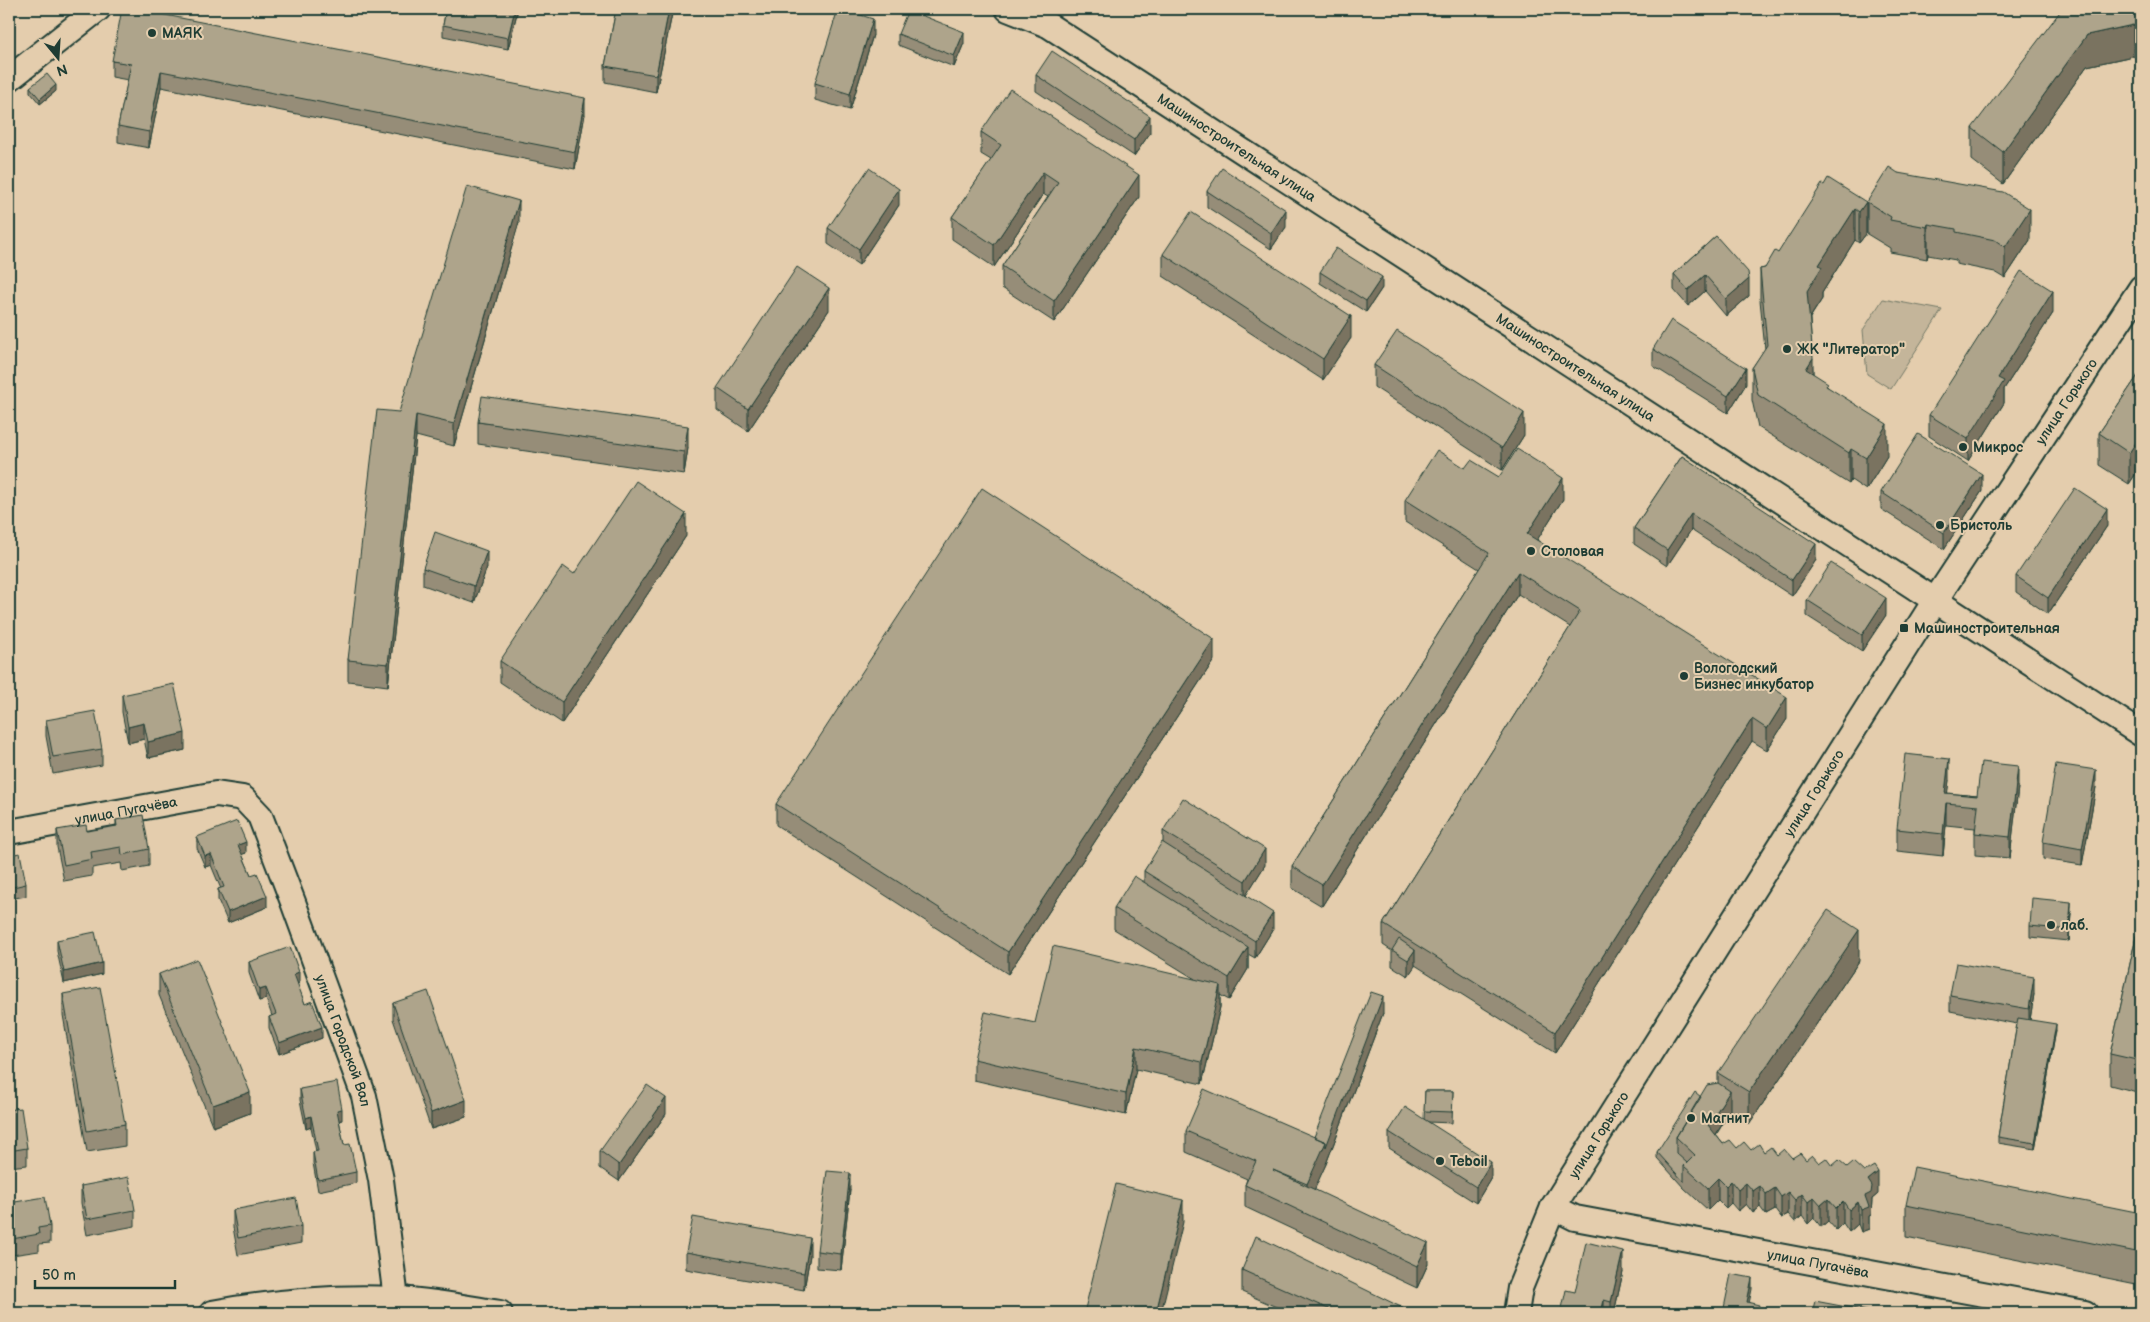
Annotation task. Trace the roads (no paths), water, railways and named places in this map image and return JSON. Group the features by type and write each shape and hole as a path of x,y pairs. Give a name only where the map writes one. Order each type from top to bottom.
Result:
{"street":[{"path":"9,79 98,9"},
{"name":"Машиностроительная улица","path":"1008,9 1048,25 1936,599 2141,734"},
{"name":"улица Горького","path":"1516,1313 1520,1288 1553,1207 1936,599 2141,288"},
{"name":"улица Пугачёва","path":"9,832 216,794 243,798"},
{"name":"улица Городской Вал","path":"243,798 260,816 294,902 364,1096 381,1180 396,1299"},
{"name":"улица Пугачёва","path":"1553,1207 1575,1218 2085,1313"},
{"path":"212,1313 270,1303 337,1298 396,1299 439,1308 500,1313"}],"place":[{"name":"МАЯК","path":"152,33"},
{"name":"ЖК \"Литератор\"","path":"1787,349"},
{"name":"Микрос","path":"1963,447"},
{"name":"Бристоль","path":"1940,525"},
{"name":"Столовая","path":"1531,551"},
{"name":"Машиностроительная","path":"1904,628"},
{"name":"Вологодский Бизнес инкубатор","path":"1684,676"},
{"name":"лаб.","path":"2051,925"},
{"name":"Магнит","path":"1691,1118"},
{"name":"Teboil","path":"1440,1161"}]}
